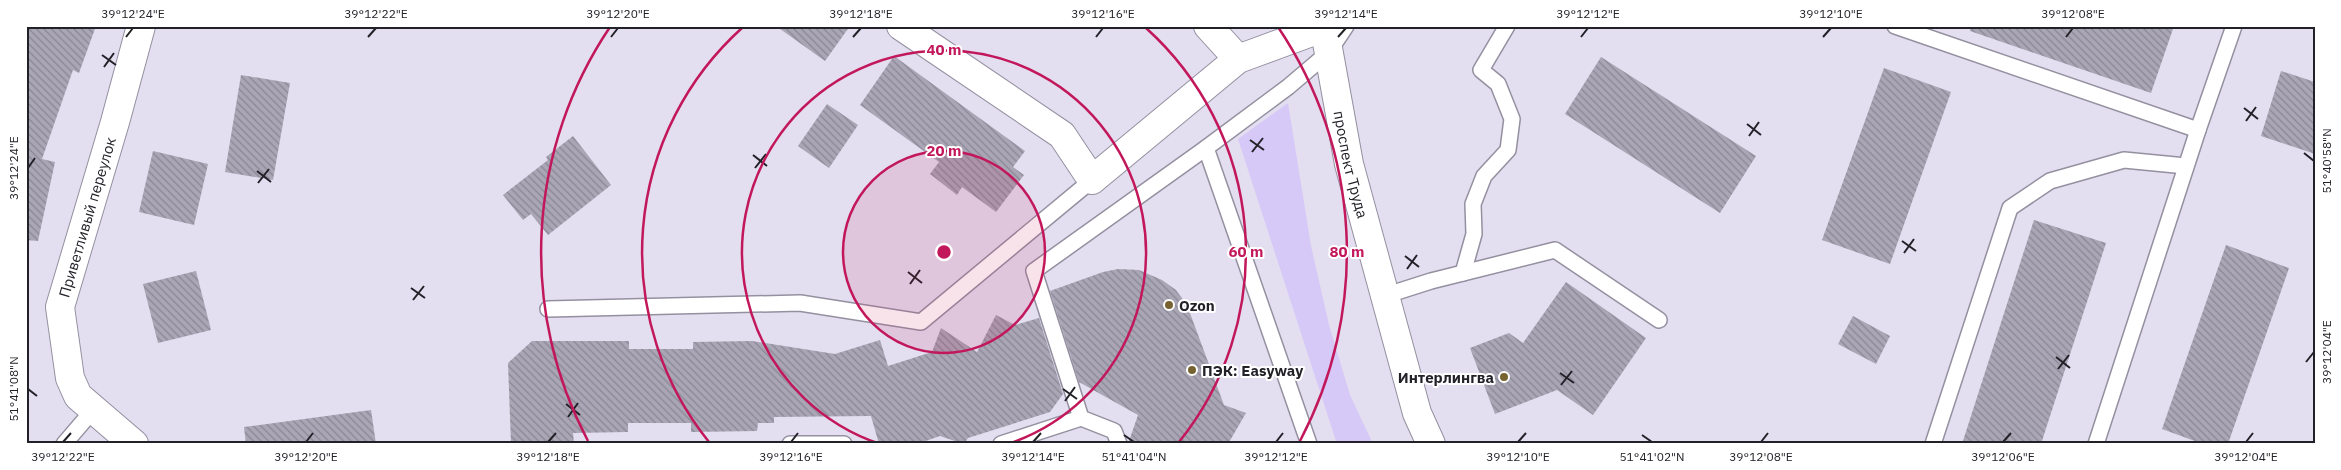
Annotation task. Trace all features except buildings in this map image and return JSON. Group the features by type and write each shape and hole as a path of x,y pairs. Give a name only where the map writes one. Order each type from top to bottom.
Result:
{"street":[{"name":"Приветливый переулок","path":"134,444 78,396 70,378 60,307 116,122 141,26"},
{"path":"901,26 1062,135 1092,180 1238,59 1331,33"},
{"path":"1208,26 1238,59"},
{"name":"проспект Труда","path":"1331,33 1345,149 1384,296 1418,413 1430,444"}],"lane":[{"path":"1463,273 1474,234 1473,204 1484,176 1508,150 1512,119 1498,84 1481,70 1507,26"},
{"path":"1895,26 2198,130"},
{"path":"2096,444 2186,166 2234,26"},
{"path":"1080,418 1034,272 1288,87 1331,33"},
{"path":"1206,148 1309,444"},
{"path":"1933,444 2010,208 2050,181 2124,160 2186,166"},
{"path":"548,309 800,303 921,322 1092,180"},
{"path":"1384,296 1463,273 1556,250 1659,320"},
{"path":"64,444 94,409"},
{"path":"1001,444 1080,418 1114,431 1119,444"},
{"path":"790,444 844,444"}],"shaded area":[{"path":"1288,103 1311,246 1329,325 1350,395 1373,444 1337,444 1238,139"}],"place":[{"name":"Ozon","path":"1169,305"},
{"name":"ПЭК: Easyway","path":"1192,370"},
{"name":"Интерлингва","path":"1504,377"}]}
